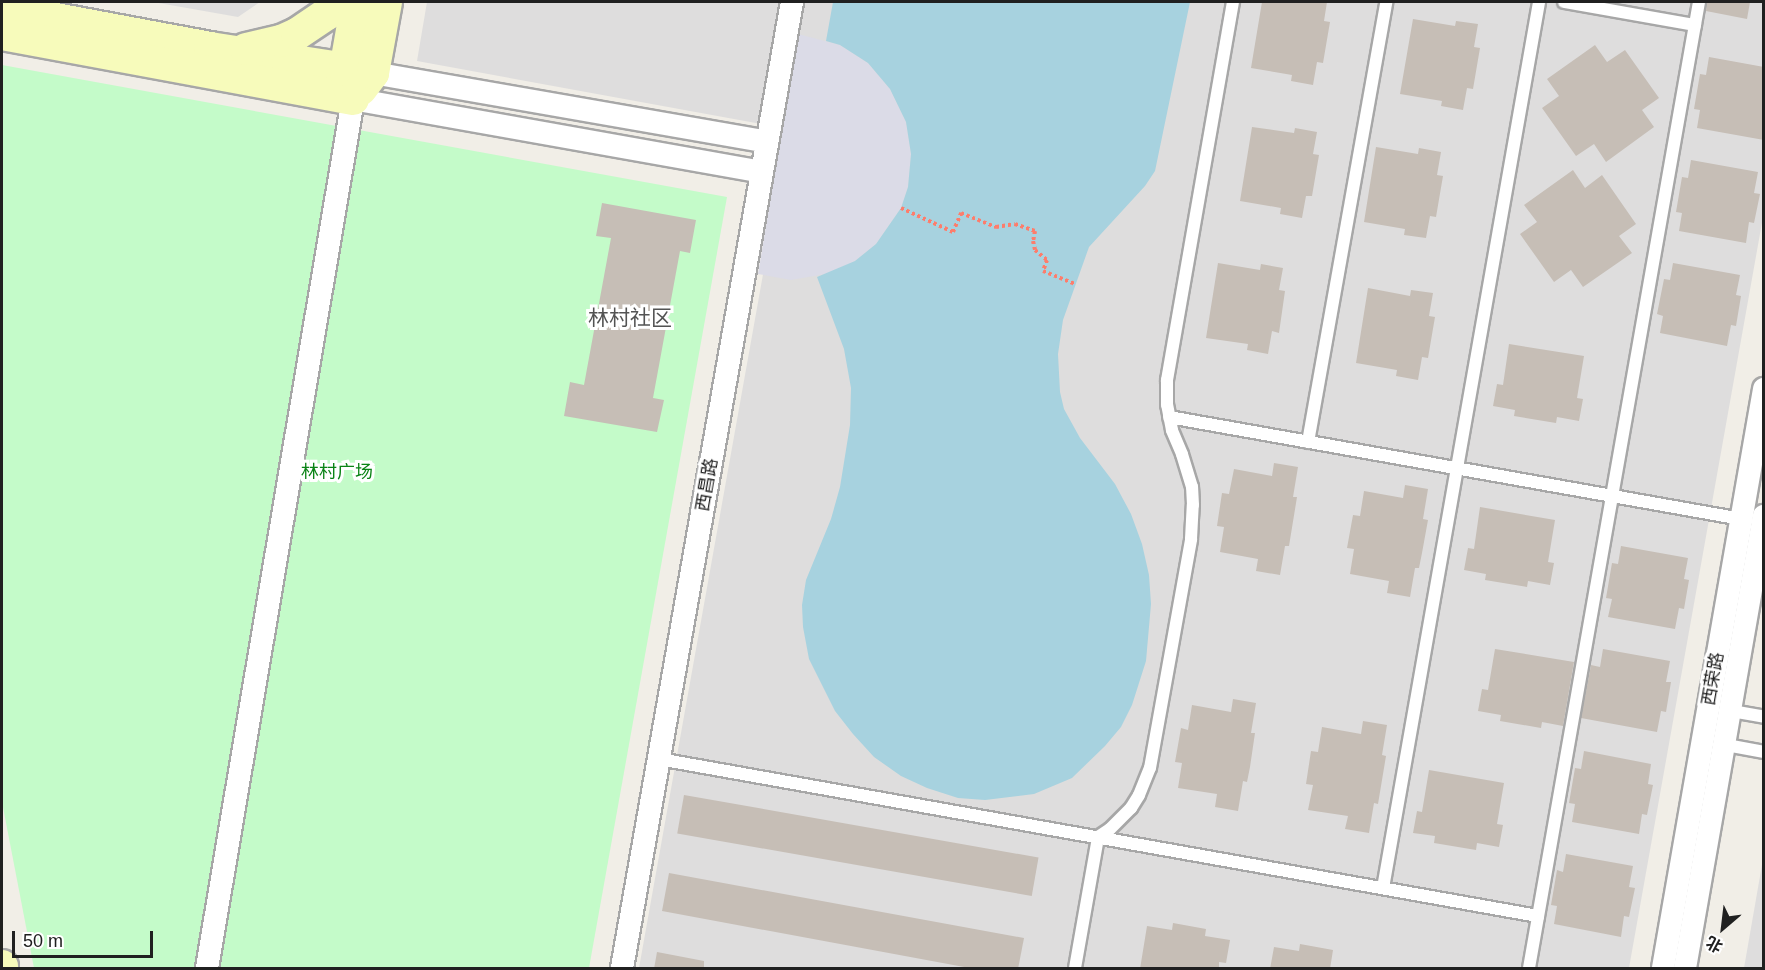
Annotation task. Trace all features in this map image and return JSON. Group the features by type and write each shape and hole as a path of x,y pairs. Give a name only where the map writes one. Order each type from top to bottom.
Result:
{"main road":[{"path":"210,48 246,49 281,41 313,25 339,2"},
{"path":"357,2 357,81"},
{"path":"357,81 386,2"},
{"path":"2,9 210,48 357,81"},
{"path":"2,34 357,81"}],"street":[{"name":"西昌路","path":"622,969 792,2"},
{"path":"357,81 767,142"},
{"path":"357,81 762,172"},
{"path":"207,969 357,81"},
{"name":"西荣路","path":"1662,969 1713,743 1756,520 1764,389"},
{"name":"西荣路","path":"1685,969 1713,743"}],"lane":[{"path":"1075,969 1098,837 1116,824 1131,808 1150,768 1191,539 1193,513 1191,487 1169,417 1167,380 1233,2"},
{"path":"1308,442 1386,2"},
{"path":"1383,888 1539,2"},
{"path":"1564,2 1695,25"},
{"path":"1529,969 1699,2"},
{"path":"1169,417 1756,520"},
{"path":"1719,709 1764,717"},
{"path":"1713,743 1764,752"},
{"path":"659,759 1538,916"}],"path":[{"path":"901,208 953,232 961,213 996,227 1015,224 1035,231 1033,241 1035,250 1047,260 1044,271 1075,284"}],"shaded area":[{"path":"153,2 260,2 238,17"},
{"path":"427,2 1763,2 1763,217 1629,968 639,968 789,129 417,61"},
{"path":"798,34 840,45 868,63 890,89 906,122 911,154 908,187 901,208 876,244 855,261 831,273 791,280 758,274"},
{"path":"1763,859 1763,968 1744,968"}],"green space":[{"name":"林村广场","path":"2,65 727,197 589,968 34,968 2,802"}],"water":[{"path":"833,2 1190,2 1155,171 1145,186 1089,247 1063,320 1058,354 1060,392 1064,409 1080,438 1115,484 1131,514 1142,544 1149,575 1151,604 1146,661 1132,705 1121,727 1105,746 1072,778 1034,794 985,800 958,798 927,788 901,776 874,757 853,734 835,711 809,659 803,627 802,605 806,580 831,519 840,487 850,425 851,388 844,349 817,277 855,261 876,244 901,208 908,187 911,154 906,122 890,89 868,63 840,45 826,41"}],"building":[{"path":"1262,2 1327,2 1324,21 1330,22 1323,63 1317,62 1313,85 1291,81 1292,75 1251,68"},
{"path":"1707,2 1750,2 1747,19 1706,11"},
{"path":"1413,19 1455,26 1456,21 1478,24 1474,47 1480,48 1473,89 1467,88 1463,110 1441,106 1442,101 1400,94"},
{"path":"1595,45 1607,62 1625,50 1659,98 1642,110 1654,127 1606,162 1594,144 1576,156 1542,108 1559,96 1547,79"},
{"path":"1709,57 1764,67 1764,140 1697,128 1700,110 1694,109 1700,74 1706,75"},
{"path":"1252,127 1294,133 1295,128 1317,132 1313,154 1319,155 1312,196 1306,196 1302,218 1280,214 1281,208 1240,201"},
{"path":"1376,147 1418,154 1419,148 1441,152 1437,175 1443,176 1436,217 1430,216 1426,238 1404,235 1405,229 1364,222"},
{"path":"1691,160 1758,172 1754,193 1760,194 1754,223 1749,222 1746,243 1679,231 1682,213 1676,212 1682,177 1688,178"},
{"path":"1573,170 1585,188 1602,175 1636,224 1619,236 1632,253 1583,287 1571,270 1554,282 1520,234 1537,222 1524,205"},
{"path":"602,203 696,220 690,253 680,251 653,398 664,400 657,432 564,416 570,382 584,385 611,238 596,236"},
{"path":"1218,263 1260,270 1261,264 1283,268 1279,290 1285,291 1279,333 1272,331 1268,354 1247,350 1248,344 1206,338"},
{"path":"1673,263 1740,275 1736,295 1741,296 1736,326 1731,325 1727,346 1660,333 1663,316 1657,314 1664,279 1670,280"},
{"path":"1368,288 1410,296 1411,290 1433,293 1429,316 1435,317 1428,358 1422,357 1418,380 1396,376 1397,370 1356,363"},
{"path":"1509,344 1584,356 1577,398 1583,399 1579,421 1557,417 1556,423 1514,416 1515,410 1493,406 1497,384 1503,385"},
{"path":"1274,463 1298,467 1293,497 1297,497 1289,546 1285,546 1280,575 1256,571 1258,559 1220,552 1224,527 1217,526 1222,493 1229,494 1234,469 1272,476"},
{"path":"1405,485 1428,489 1423,519 1428,520 1419,568 1415,568 1410,597 1387,593 1389,581 1350,574 1354,549 1347,548 1353,515 1360,516 1364,491 1403,498"},
{"path":"1480,507 1555,520 1548,562 1554,563 1550,585 1528,581 1527,587 1485,580 1486,574 1464,570 1468,548 1474,549"},
{"path":"1621,546 1688,558 1684,579 1689,580 1684,609 1679,608 1675,629 1608,617 1612,599 1606,598 1612,563 1618,564"},
{"path":"1495,649 1574,662 1563,726 1542,722 1541,728 1500,721 1501,715 1478,711 1482,689 1488,690"},
{"path":"1603,649 1670,661 1666,682 1671,682 1666,712 1661,711 1657,732 1581,718 1591,665 1600,667"},
{"path":"1233,699 1256,703 1251,733 1255,733 1250,767 1247,782 1243,781 1238,811 1215,807 1217,794 1178,788 1182,763 1175,762 1181,728 1188,730 1192,705 1231,712"},
{"path":"1363,721 1387,725 1382,755 1386,756 1378,804 1374,803 1369,833 1345,829 1348,816 1308,810 1313,785 1306,784 1311,751 1318,752 1322,727 1361,734"},
{"path":"1584,751 1651,764 1648,784 1653,785 1647,815 1642,814 1639,834 1572,822 1575,804 1569,803 1575,768 1581,769"},
{"path":"1429,770 1504,783 1497,824 1503,825 1499,847 1477,843 1476,850 1434,843 1435,836 1413,833 1417,811 1422,812"},
{"path":"684,795 1039,858 1032,896 677,833"},
{"path":"1566,854 1633,866 1629,887 1635,888 1629,917 1624,916 1621,937 1554,924 1557,906 1551,905 1557,870 1563,872"},
{"path":"669,873 1024,938 1018,969 975,969 662,911"},
{"path":"1173,923 1206,929 1205,936 1230,940 1226,963 1219,962 1219,969 1140,969 1147,926 1172,930"},
{"path":"1300,944 1333,950 1330,969 1270,969 1274,947 1299,951"},
{"path":"657,952 704,961 704,969 654,969"}],"district":[{"name":"林村社区","path":"630,318"}]}
